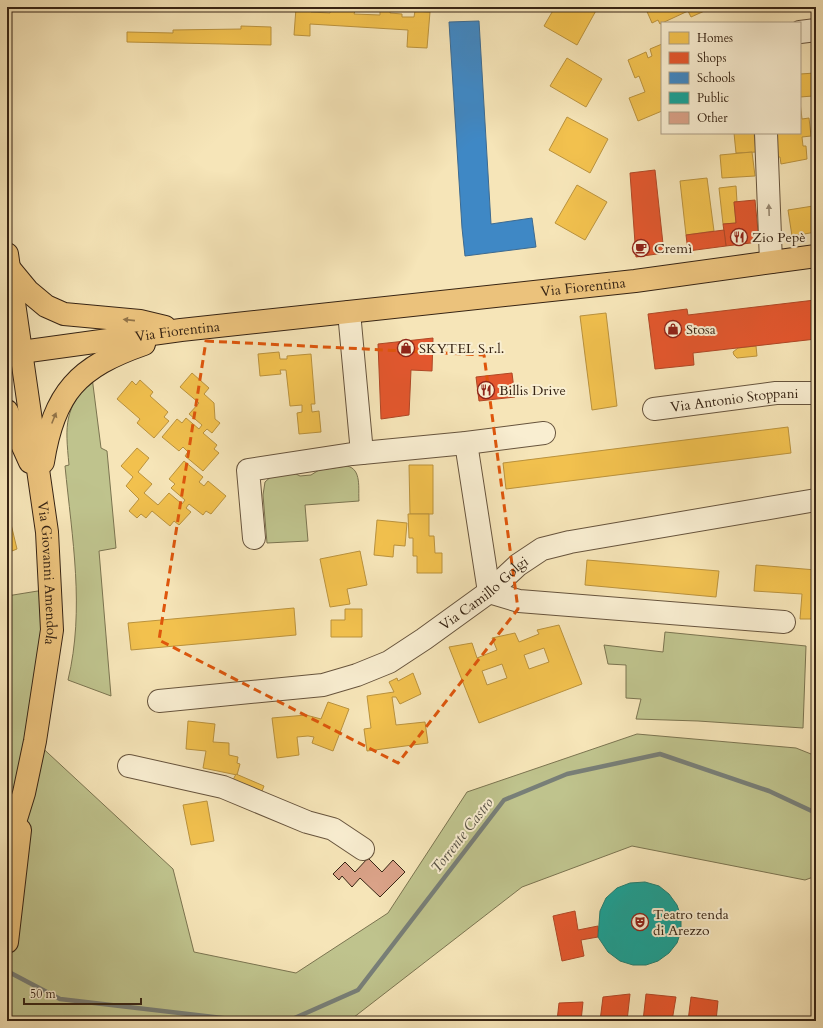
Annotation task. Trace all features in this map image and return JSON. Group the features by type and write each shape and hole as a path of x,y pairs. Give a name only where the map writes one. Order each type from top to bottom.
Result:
{"main road":[{"name":"Via Fiorentina","path":"14,353 181,330 622,283 816,256"},
{"path":"8,266 28,291 46,306 64,314 140,321 181,330"},
{"name":"Via Giovanni Amendola","path":"7,848 24,793 35,741 52,630 47,532 14,353 8,266"},
{"path":"39,483 47,435 63,397 80,377 98,363 125,350 181,330"},
{"path":"7,411 39,483"},
{"name":"Via Giovanni Amendola","path":"7,942 12,912 24,793"}],"street":[{"path":"801,32 816,30"},
{"path":"766,134 771,262"},
{"path":"349,312 362,453"},
{"name":"Via Antonio Stoppani","path":"654,409 776,393 816,394"},
{"path":"254,538 248,470 362,453 466,443 544,433"},
{"path":"466,443 489,592 519,601 784,622"},
{"name":"Via Camillo Golgi","path":"159,701 323,685 357,676 389,662 424,640 489,592 518,565 542,549 570,542 816,500"},
{"path":"129,766 223,787 307,822 333,829 363,848"}],"highlighted area":[{"path":"206,341 484,355 518,609 398,763 159,640"}],"green space":[{"path":"92,377 101,448 107,451 116,548 99,551 111,696 68,680 76,627 76,573 65,466 69,465 67,428 71,409 76,399"},
{"path":"347,466 352,468 357,475 359,485 359,501 305,505 308,541 267,543 263,495 265,482 274,474 292,472 300,476 311,475 319,470"},
{"path":"50,589 35,741 173,869 194,952 296,973 388,913 467,792 637,734 796,748 816,756 816,876 805,880 632,846 522,887 349,1021 7,1021 7,596"},
{"path":"665,632 806,646 803,728 698,721 636,719 641,699 626,698 626,665 608,664 604,645 663,652"}],"building: Homes":[{"path":"331,7 342,7 342,11 355,11 354,14 380,15 380,10 390,11 390,13 402,14 402,17 414,17 415,11 430,12 427,48 407,47 408,30 310,24 310,36 294,35 296,8 311,9 311,12 330,13"},
{"path":"555,7 598,7 577,45 544,26"},
{"path":"645,7 708,7 709,9 691,17 688,11 664,22 661,22 660,24 658,20 652,23"},
{"path":"769,7 790,7 790,8 769,11"},
{"path":"241,26 271,27 271,45 127,42 127,32 173,33 173,30 241,29"},
{"path":"661,44 661,111 638,121 629,98 645,92 639,76 635,78 628,60 646,52 648,58 652,56 650,49"},
{"path":"567,58 602,79 586,107 550,86"},
{"path":"815,73 816,87 812,87 813,96 801,97 801,74"},
{"path":"801,110 802,119 809,118 811,136 802,137 803,146 806,146 807,159 781,164 780,157 776,157 774,134 801,134"},
{"path":"567,117 608,139 590,173 549,150"},
{"path":"734,134 754,134 756,152 736,153"},
{"path":"752,152 755,176 722,178 720,155"},
{"path":"707,178 714,231 686,235 680,181"},
{"path":"577,185 607,202 585,240 555,223"},
{"path":"736,186 737,202 734,202 736,223 723,224 719,188"},
{"path":"813,206 816,232 792,236 788,210"},
{"path":"606,313 617,406 592,410 580,316"},
{"path":"756,346 757,356 737,358 733,352 738,348"},
{"path":"279,352 280,359 287,359 287,356 311,354 315,404 311,404 312,412 319,411 321,432 299,434 297,413 302,412 302,405 290,406 286,370 280,370 281,374 260,376 258,354"},
{"path":"192,373 209,388 204,394 214,403 215,419 220,423 212,433 207,429 203,433 217,445 214,449 219,453 203,471 185,456 188,452 183,447 179,451 162,437 177,419 182,423 186,418 199,429 202,425 189,414 199,403 180,387"},
{"path":"140,380 153,392 150,396 168,412 164,417 169,421 154,438 137,423 140,419 117,399 132,381 136,385"},
{"path":"788,427 791,453 506,489 503,463"},
{"path":"137,448 149,458 138,472 152,484 144,493 158,505 169,493 182,504 185,500 171,488 175,484 169,479 184,461 203,477 199,482 204,486 208,481 226,496 211,514 206,511 203,515 189,504 186,508 191,512 179,525 174,521 170,526 152,511 146,518 141,514 137,518 129,511 139,499 126,486 133,477 121,466"},
{"path":"409,465 433,465 433,514 410,514"},
{"path":"408,514 429,514 429,536 434,536 435,553 442,553 442,573 417,573 417,556 413,556 413,538 409,538"},
{"path":"377,520 407,523 405,546 394,545 393,557 374,555"},
{"path":"11,524 17,549 7,553 7,525"},
{"path":"360,551 367,585 347,589 350,604 330,607 320,559"},
{"path":"587,560 719,571 716,597 585,585"},
{"path":"756,565 816,570 813,619 800,619 802,594 754,591"},
{"path":"294,608 296,635 131,650 128,623"},
{"path":"345,609 362,609 362,637 331,637 331,620 345,620"},
{"path":"559,625 582,684 479,723 449,647 472,643 477,658 497,650 492,638 515,633 519,642 539,634 537,630","holes":["544,648 549,662 529,669 524,655","502,664 507,678 487,685 482,671"]},
{"path":"413,673 421,694 400,704 396,697 392,697 396,725 425,722 428,743 367,751 364,729 371,728 367,696 394,692 389,682 397,678 398,681"},
{"path":"328,702 349,709 333,751 312,743 314,737 297,737 299,755 277,758 272,718 306,715 321,719"},
{"path":"188,721 215,724 213,742 229,743 229,755 238,757 237,763 240,764 237,775 203,768 206,751 186,749"},
{"path":"236,774 264,786 260,796 231,784"},
{"path":"207,801 214,841 191,845 183,805"}],"building: Shops":[{"path":"655,170 664,253 636,257 630,173"},
{"path":"755,200 759,242 726,246 723,224 736,223 734,202"},
{"path":"724,230 726,246 688,251 686,235"},
{"path":"816,300 816,339 693,353 694,365 655,369 648,314 687,309 688,315"},
{"path":"433,338 432,371 411,370 409,415 381,419 378,344"},
{"path":"512,373 515,397 479,401 476,377"},
{"path":"575,911 578,930 598,926 598,937 581,940 584,956 562,961 553,916"},
{"path":"630,994 627,1021 600,1021 603,997"},
{"path":"646,994 676,997 672,1021 643,1021"},
{"path":"691,997 718,1001 716,1021 688,1021"},
{"path":"583,1002 581,1021 557,1021 559,1003"}],"building: Schools":[{"path":"479,21 491,224 532,218 536,247 465,256 449,22"}],"building: Public":[{"name":"Teatro tenda di Arezzo","path":"645,882 659,886 669,894 677,905 681,917 681,931 677,943 669,953 658,961 646,965 633,965 620,961 608,952 598,937 600,911 606,898 617,888 630,883"}],"building: Other":[{"path":"368,858 382,872 393,860 405,872 380,897 360,878 352,887 342,876 339,880 333,874 345,862 355,872"}],"waterway":[{"name":"Torrente Castro","path":"288,1021 358,990 504,800 567,774 660,754 769,791 816,813"},
{"name":"Torrente Castro","path":"7,971 60,999 248,1021"}],"place":[{"name":"Zio Pepè","path":"739,237"},
{"name":"Cremì","path":"641,248"},
{"name":"Stosa","path":"673,329"},
{"name":"SKYTEL S.r.l.","path":"406,348"},
{"name":"Billis Drive","path":"486,390"},
{"name":"Teatro tenda di Arezzo","path":"640,922"}]}
